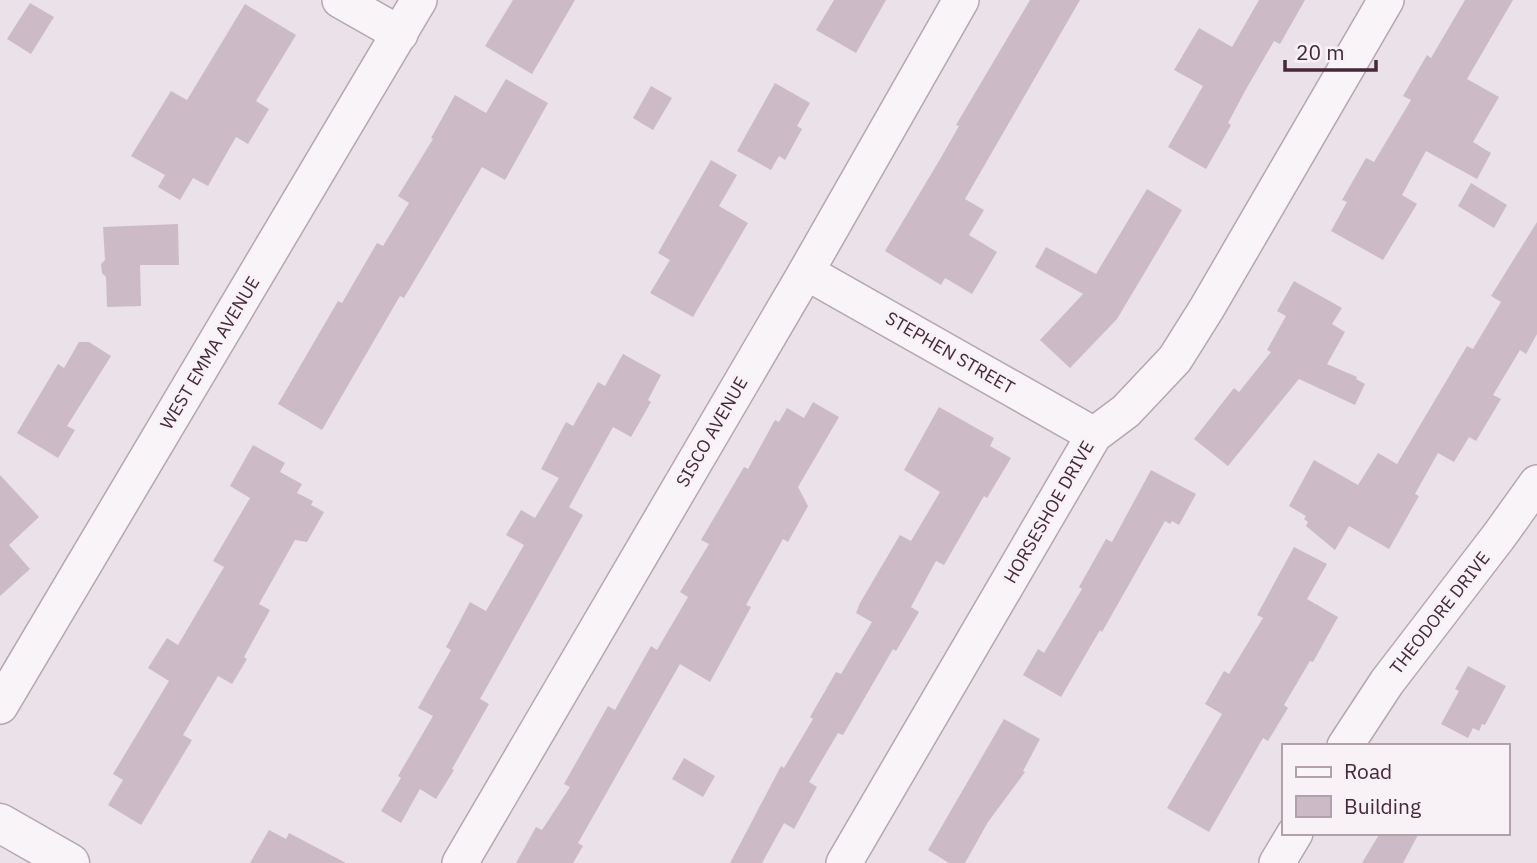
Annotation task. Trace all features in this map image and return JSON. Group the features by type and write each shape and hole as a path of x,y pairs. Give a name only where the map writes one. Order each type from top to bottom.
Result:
{"street":[{"path":"340,0 400,34"},
{"name":"WEST EMMA AVENUE","path":"0,706 419,0"},
{"name":"SISCO AVENUE","path":"460,863 806,272 961,0"},
{"name":"HORSESHOE DRIVE","path":"844,863 1094,435 1126,411 1175,359 1386,0"},
{"name":"STEPHEN STREET","path":"806,272 1094,435"},
{"name":"THEODORE DRIVE","path":"1346,744 1387,682 1537,482"},
{"path":"0,823 70,863"},
{"path":"1277,863 1293,835"}],"building":[{"path":"513,0 575,0 532,74 485,46"},
{"path":"834,0 886,0 856,53 816,30"},
{"path":"1030,0 1080,0 965,199 984,210 969,235 997,252 972,294 945,278 941,285 885,251"},
{"path":"1259,0 1305,0 1280,44 1274,41 1228,123 1231,125 1206,169 1168,147 1203,86 1174,70 1199,28 1232,47"},
{"path":"1465,0 1513,0 1467,79 1499,97 1473,142 1491,153 1477,179 1426,151 1402,195 1417,204 1383,260 1331,231 1347,202 1342,200 1366,158 1374,162 1411,100 1403,96 1427,55 1431,58"},
{"path":"30,3 54,17 31,54 7,39"},
{"path":"245,4 296,35 256,101 269,109 248,144 236,137 208,186 193,178 180,200 158,187 165,175 131,156 171,91 187,100"},
{"path":"506,79 548,103 505,180 482,167 404,298 400,296 322,430 278,404 338,301 342,303 377,243 383,246 409,203 398,196 433,139 431,138 455,95 486,113"},
{"path":"775,83 810,103 797,126 802,129 785,160 779,156 771,170 737,151"},
{"path":"651,86 672,98 653,130 633,118"},
{"path":"711,160 737,175 719,206 748,223 693,317 650,293 670,260 658,253"},
{"path":"1471,183 1507,205 1494,228 1458,206"},
{"path":"1147,189 1182,210 1117,319 1070,368 1040,340 1083,294 1035,267 1046,247 1096,274"},
{"path":"1537,222 1537,334 1526,354 1520,350 1493,395 1501,399 1476,441 1469,437 1454,462 1438,453 1415,494 1419,496 1389,549 1349,526 1335,550 1306,526 1306,516 1289,506 1314,460 1358,485 1378,453 1397,464 1467,346 1473,349 1501,302 1491,296"},
{"path":"178,224 179,265 140,265 141,306 107,307 106,277 102,273 101,264 105,260 103,227"},
{"path":"1294,281 1342,308 1332,324 1345,332 1327,364 1357,377 1356,379 1365,384 1355,405 1299,379 1228,466 1194,439 1234,388 1239,392 1271,352 1267,350 1286,316 1277,311"},
{"path":"79,342 89,342 111,356 67,426 75,430 58,458 17,433 58,364 64,368"},
{"path":"623,354 661,375 648,400 651,402 631,437 613,427 569,507 583,515 480,699 489,704 452,769 454,770 436,799 420,789 401,823 381,811 433,716 418,708 451,650 446,647 470,602 486,611 524,545 506,535 521,510 535,518 559,478 541,469 566,422 573,426 598,382 605,386"},
{"path":"813,402 839,417 798,487 808,506 788,542 783,539 746,605 751,607 710,682 680,664 578,843 583,846 573,863 516,863 536,827 542,830 570,787 564,784 608,706 615,710 651,646 657,650 688,597 680,592 709,544 701,540 744,467 748,469 775,420 779,422 787,408 804,418"},
{"path":"939,407 994,438 990,446 1011,458 987,498 984,496 944,565 936,561 911,607 919,612 896,651 893,649 843,735 838,733 809,782 817,787 794,829 784,823 762,863 730,863 781,766 784,768 813,719 810,717 836,672 841,674 872,622 856,613 860,603 900,535 911,541 940,492 904,470"},
{"path":"253,445 285,463 280,472 302,484 297,493 313,501 311,505 324,512 307,542 295,540 259,604 270,610 244,657 247,659 232,684 218,676 183,735 192,740 141,825 108,805 123,780 113,774 169,681 148,668 167,638 178,645 224,567 213,561 250,498 230,486"},
{"path":"1151,470 1196,494 1179,525 1165,521 1102,632 1100,630 1061,697 1023,675 1038,649 1044,653 1082,589 1079,587 1106,539 1112,542"},
{"path":"0,475 39,517 9,545 30,569 0,596"},
{"path":"1294,547 1327,564 1307,599 1338,617 1313,662 1310,661 1284,705 1288,708 1268,741 1263,738 1209,832 1167,808 1222,714 1205,704 1224,671 1229,674 1263,618 1257,615"},
{"path":"1468,666 1506,686 1485,725 1482,724 1479,731 1473,728 1468,738 1441,724 1459,691 1455,689"},
{"path":"1004,719 1040,739 1023,771 1025,772 988,822 965,863 949,863 928,850"},
{"path":"684,758 715,776 703,797 672,779"},
{"path":"269,830 286,839 289,833 346,863 250,863"},
{"path":"1379,835 1418,835 1403,863 1362,863"}]}
